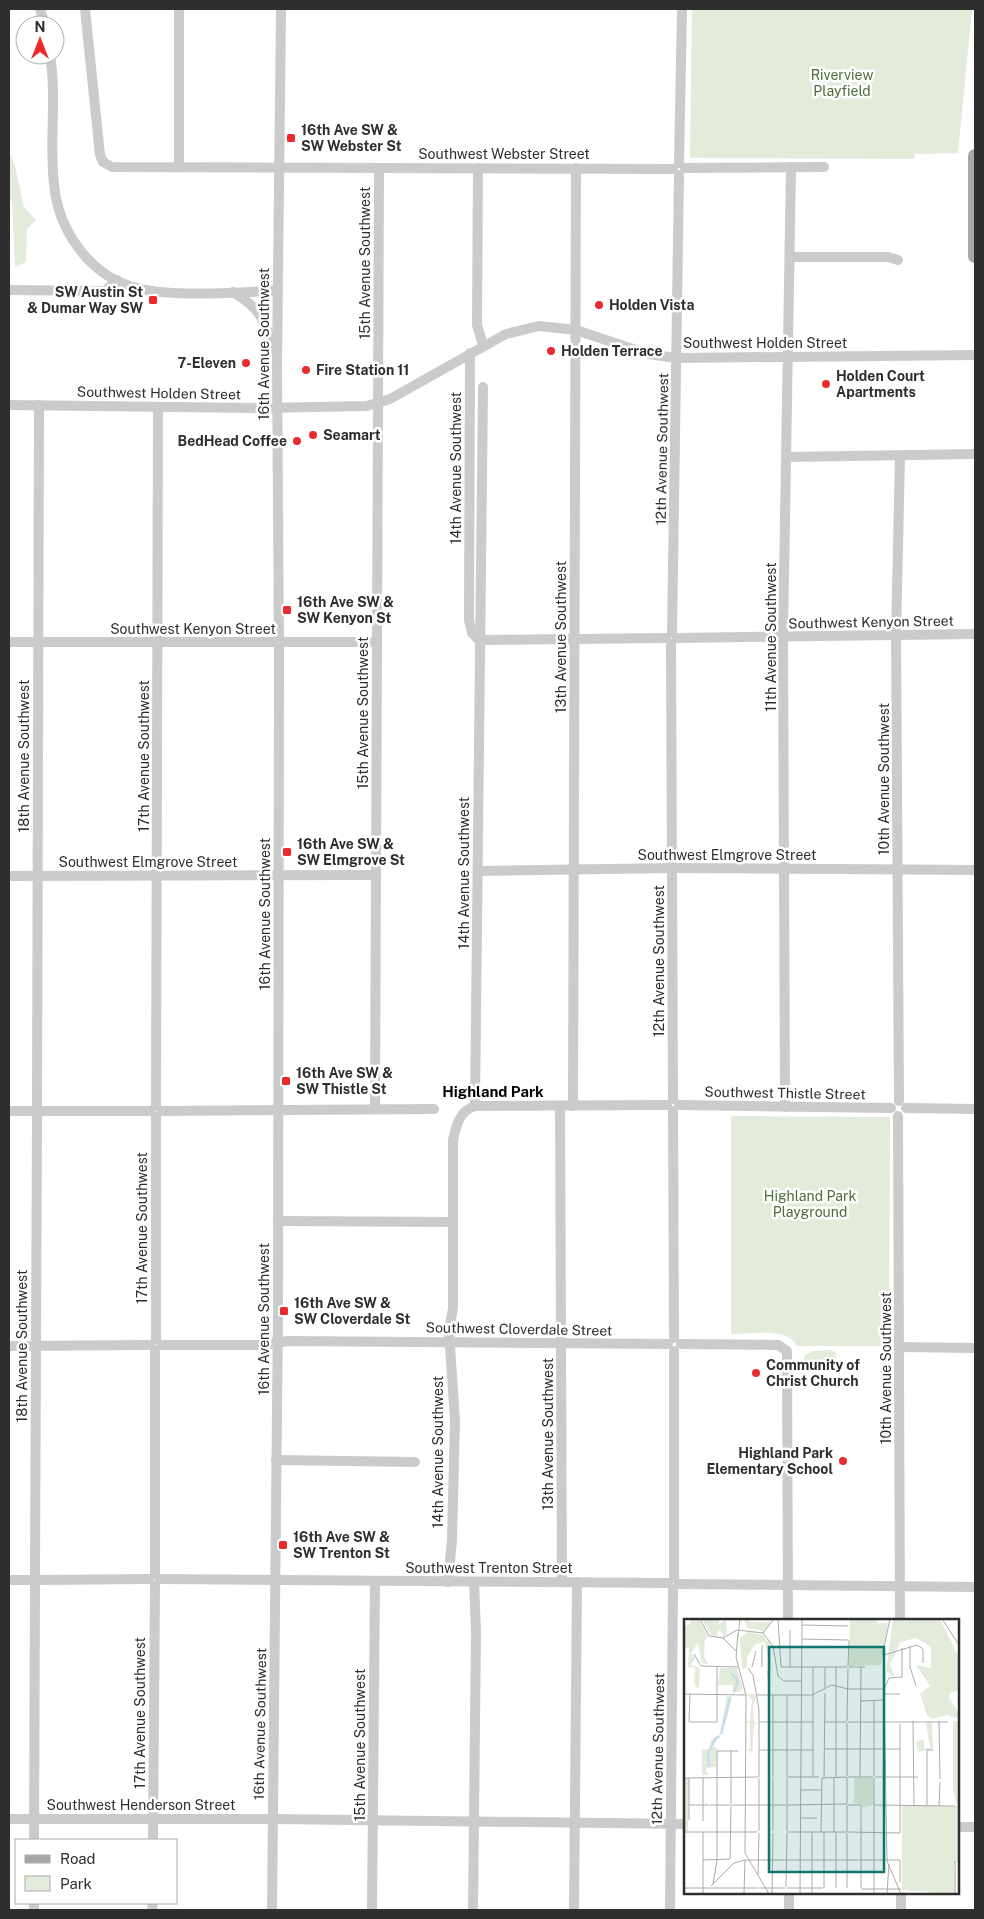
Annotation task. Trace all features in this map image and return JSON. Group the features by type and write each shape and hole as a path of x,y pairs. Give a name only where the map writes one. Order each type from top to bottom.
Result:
{"main road":[{"path":"975,156 975,256"}],"street":[{"name":"Southwest Webster Street","path":"85,9 100,155 103,162 112,167 679,169 824,167"},
{"path":"179,9 179,167"},
{"name":"16th Avenue Southwest","path":"272,1910 278,1342 279,643 277,292 282,9"},
{"name":"12th Avenue Southwest","path":"670,1910 674,1583 671,638 682,9"},
{"path":"50,65 54,182 58,206 64,224 78,247 95,266 117,280 133,287 173,292 277,292"},
{"name":"11th Avenue Southwest","path":"785,1107 786,868 783,636 791,167"},
{"name":"15th Avenue Southwest","path":"375,1109 379,168"},
{"path":"478,168 477,325 483,345"},
{"name":"13th Avenue Southwest","path":"573,1106 576,168"},
{"path":"790,257 888,257 898,260"},
{"path":"9,290 105,291 114,286 117,280"},
{"path":"232,292 247,300 263,317 277,364"},
{"name":"Southwest Holden Street","path":"9,406 277,408 378,404 483,345 527,328 554,326 576,330 648,354 677,358 975,355"},
{"name":"14th Avenue Southwest","path":"470,352 469,620 472,633 479,640"},
{"name":"14th Avenue Southwest","path":"448,1582 452,1540 455,1421 454,1384 449,1342 453,1308 453,1140 462,1114 475,1106 483,387"},
{"name":"18th Avenue Southwest","path":"34,1839 39,406"},
{"name":"17th Avenue Southwest","path":"153,1839 158,876 158,407"},
{"path":"787,457 975,454"},
{"name":"10th Avenue Southwest","path":"900,456 896,635 898,1106 892,1113 898,1116 900,1619"},
{"name":"Southwest Kenyon Street","path":"479,640 975,634"},
{"name":"Southwest Kenyon Street","path":"9,642 377,642"},
{"name":"Southwest Elmgrove Street","path":"478,871 673,868 975,870"},
{"name":"Southwest Elmgrove Street","path":"9,876 376,875"},
{"name":"Southwest Thistle Street","path":"475,1106 898,1106 975,1109"},
{"name":"13th Avenue Southwest","path":"560,1106 562,1582"},
{"path":"9,1111 434,1109"},
{"path":"278,1221 452,1222"},
{"name":"Southwest Cloverdale Street","path":"9,1346 263,1345 278,1342 778,1345 785,1349 787,1365 787,1585"},
{"path":"900,1347 975,1348"},
{"path":"276,1460 415,1462"},
{"name":"Southwest Trenton Street","path":"9,1580 577,1582 975,1587"},
{"name":"15th Avenue Southwest","path":"372,1910 375,1581"},
{"path":"473,1910 476,1631 474,1582"},
{"path":"574,1910 577,1582"},
{"path":"787,1585 788,1619"},
{"name":"Southwest Henderson Street","path":"9,1819 273,1819 684,1824"},
{"path":"959,1826 975,1827"},
{"path":"789,1894 789,1910"},
{"path":"901,1894 902,1910"}],"green space":[{"name":"Riverview Playfield","path":"692,9 972,9 958,153 915,154 914,159 690,158"},
{"path":"9,151 15,166 24,207 36,220 27,229 26,262 15,267 12,202 9,198"},
{"name":"Highland Park Playground","path":"731,1116 890,1117 889,1346 797,1346 793,1340 777,1334 731,1334"},
{"path":"828,1350 836,1352 837,1370 808,1371 803,1364 805,1355 813,1351"}],"place":[{"name":"16th Ave SW & SW Webster St","path":"291,138"},
{"name":"SW Austin St & Dumar Way SW","path":"153,300"},
{"name":"Holden Vista","path":"599,305"},
{"name":"Holden Terrace","path":"551,351"},
{"name":"7-Eleven","path":"246,363"},
{"name":"Fire Station 11","path":"306,370"},
{"name":"Holden Court Apartments","path":"826,384"},
{"name":"Seamart","path":"313,435"},
{"name":"BedHead Coffee","path":"297,441"},
{"name":"16th Ave SW & SW Kenyon St","path":"287,610"},
{"name":"16th Ave SW & SW Elmgrove St","path":"287,852"},
{"name":"16th Ave SW & SW Thistle St","path":"286,1081"},
{"name":"16th Ave SW & SW Cloverdale St","path":"284,1311"},
{"name":"Community of Christ Church","path":"756,1373"},
{"name":"Highland Park Elementary School","path":"843,1461"},
{"name":"16th Ave SW & SW Trenton St","path":"283,1545"}],"district":[{"name":"Highland Park","path":"493,1092"}]}
